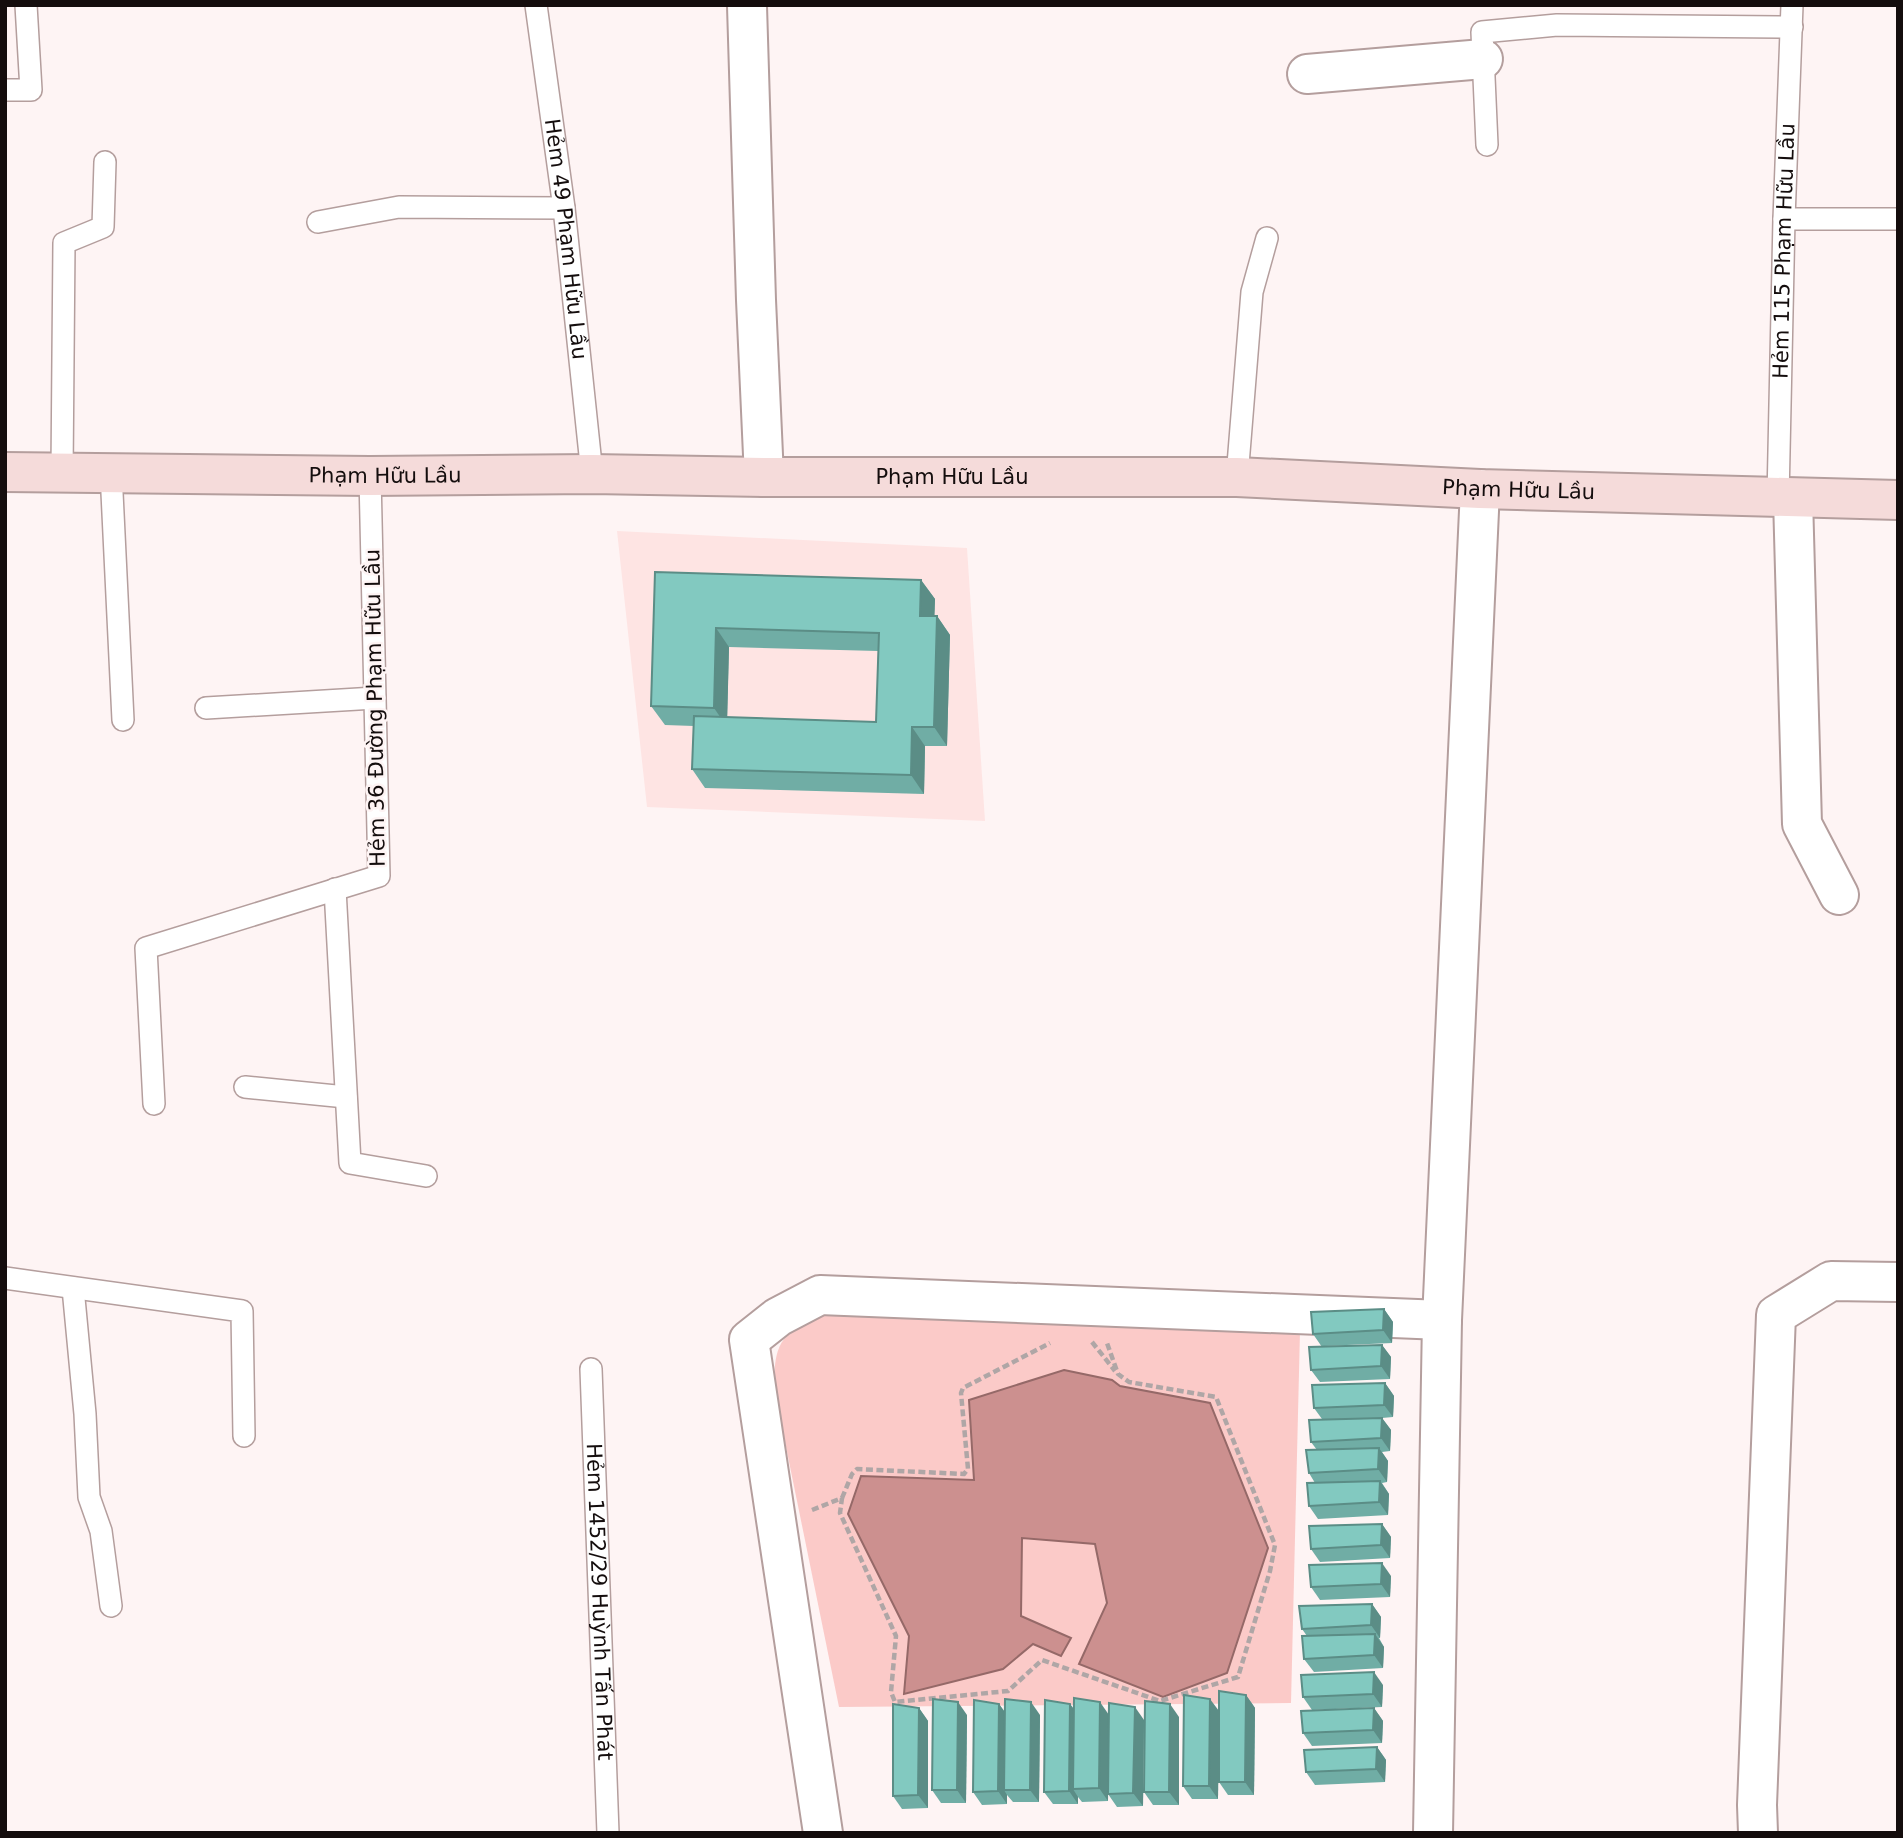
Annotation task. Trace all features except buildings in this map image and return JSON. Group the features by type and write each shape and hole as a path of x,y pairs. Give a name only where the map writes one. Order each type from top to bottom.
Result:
{"main road":[{"name":"Phạm Hữu Lầu","path":"5,472 370,476 592,474 764,477 1237,477 1480,489 1898,500"}],"street":[{"path":"747,6 764,477"},
{"path":"1307,74 1483,59"},
{"path":"1433,1833 1442,1320 1480,489"},
{"path":"1785,498 1802,824 1839,895"},
{"path":"1758,1833 1776,1315 1831,1281 1898,1282"},
{"path":"823,1833 749,1340 778,1317 820,1295 1089,1320 1442,1320"}],"lane":[{"path":"5,90 31,90 26,5"},
{"name":"Hẻm 49 Phạm Hữu Lầu","path":"536,5 564,208 592,474"},
{"name":"Hẻm 115 Phạm Hữu Lầu","path":"1785,498 1784,219 1792,5"},
{"path":"1488,145 1482,32 1557,15 1791,27"},
{"path":"62,472 64,243 103,227 106,162"},
{"path":"318,222 399,206 564,208"},
{"path":"1784,219 1898,219"},
{"path":"1237,477 1252,292 1267,238"},
{"path":"111,472 122,720"},
{"name":"Hẻm 36 Đường Phạm Hữu Lầu","path":"154,1104 146,948 379,876 370,476"},
{"path":"206,708 375,698"},
{"path":"335,889 350,1163 426,1176"},
{"path":"245,1087 346,1097"},
{"path":"5,1278 242,1311 244,1436"},
{"path":"73,1288 89,1497 101,1531 111,1606"},
{"name":"Hẻm 1452/29 Huỳnh Tấn Phát","path":"591,1369 608,1833"}],"path":[{"path":"1058,1339 963,1388 961,1393 968,1469 964,1474 857,1469 852,1474 842,1498 840,1513 896,1636 891,1692 895,1702 1008,1692 1042,1660 1160,1701 1238,1677 1270,1571 1275,1545 1216,1397 1129,1382 1118,1374 1089,1320"},
{"path":"1089,1320 1118,1374"},
{"path":"777,1524 842,1498"}],"shaded area":[{"path":"617,531 967,548 985,821 647,807"},
{"path":"823,1314 1300,1331 1291,1703 839,1707 774,1388 778,1349 783,1341 798,1327"},
{"path":"1064,1370 1112,1380 1120,1386 1210,1403 1268,1548 1227,1673 1163,1697 1079,1664 1107,1603 1095,1544 1022,1538 1021,1616 1071,1638 1061,1656 1033,1644 1003,1669 904,1694 909,1636 848,1514 861,1476 974,1480 969,1400"}]}
